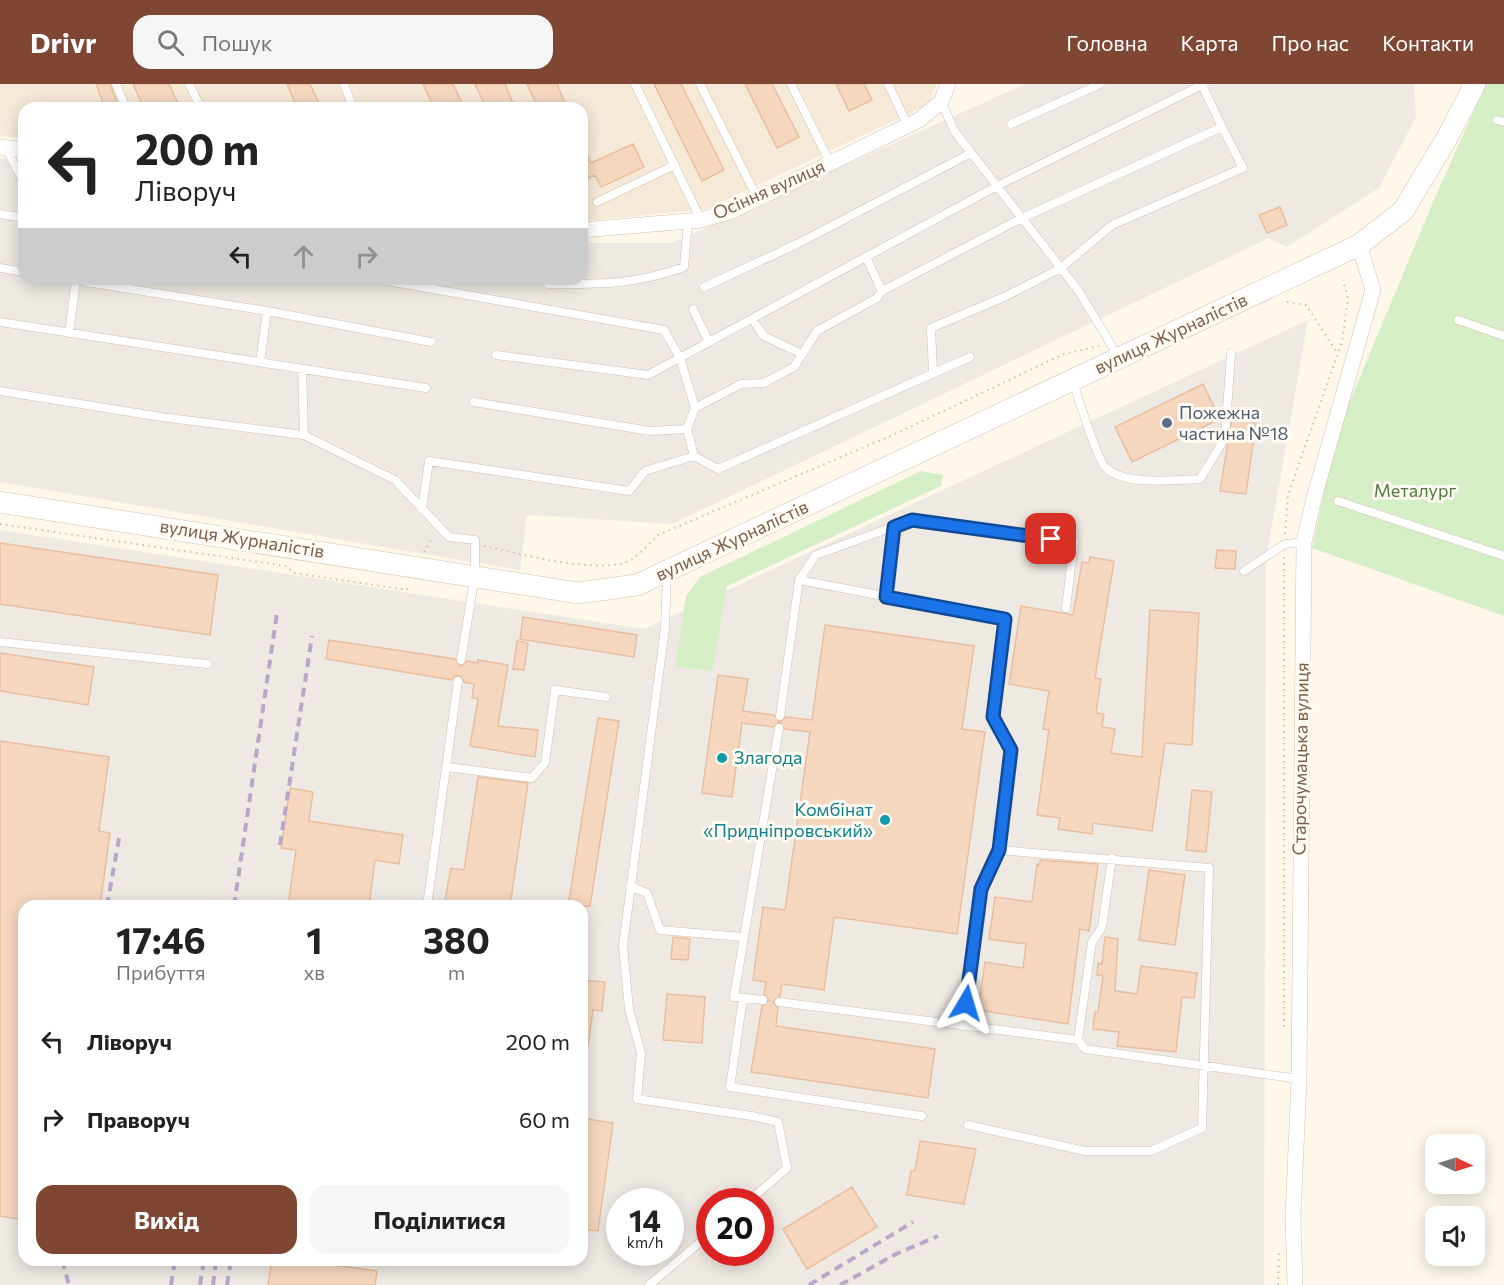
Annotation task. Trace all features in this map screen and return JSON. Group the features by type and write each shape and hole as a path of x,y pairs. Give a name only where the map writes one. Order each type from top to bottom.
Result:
{"street":[{"path":"941,102 948,84"},
{"name":"вулиця Журналістів","path":"0,502 578,593 637,585 667,573 1072,381 1115,351 1359,245 1403,211 1447,138 1474,84"},
{"name":"Осіння вулиця","path":"588,230 695,221 732,211 908,126 941,102"},
{"path":"3,147 18,149"},
{"name":"Старочумацька вулиця","path":"1295,1285 1293,1217 1299,1079 1304,542 1314,498 1373,290 1359,245"}],"lane":[{"path":"116,84 124,102"},
{"path":"189,84 198,102"},
{"path":"344,84 351,102"},
{"path":"588,284 619,284 651,279 684,267 695,221 675,165 635,84"},
{"path":"700,84 758,199"},
{"path":"791,84 831,163"},
{"path":"888,84 908,126"},
{"path":"1011,124 1100,84"},
{"path":"496,355 648,375 997,186 1203,84 1243,168 1113,225 1061,268 1004,297 931,328 933,373"},
{"path":"941,102 956,132 1078,290 1115,351"},
{"path":"695,408 741,384 764,383 794,367 817,331 877,298 882,291 1022,218 1222,127"},
{"path":"3,147 18,173"},
{"path":"704,287 798,244 971,153"},
{"path":"597,202 675,165"},
{"path":"0,214 18,217"},
{"path":"866,257 882,291"},
{"path":"0,268 18,271"},
{"path":"69,333 72,285"},
{"path":"114,285 431,342"},
{"path":"415,285 664,330 680,358 695,408 687,429 694,456"},
{"path":"693,309 709,342"},
{"path":"260,362 267,311"},
{"path":"752,319 764,336 802,354"},
{"path":"1458,320 1504,336"},
{"path":"0,322 426,388"},
{"path":"1072,381 1104,467 1118,477 1159,481 1200,479 1225,438 1231,353"},
{"path":"422,509 429,461 629,491 645,471 694,456 718,469 970,357"},
{"path":"302,369 304,435"},
{"path":"0,391 160,417 304,435 395,480 449,537 471,539 477,544 475,575 461,660"},
{"path":"474,402 650,431 687,429"},
{"path":"1338,501 1504,556"},
{"path":"780,716 799,580 816,555 885,528 912,520 1074,542 1066,608"},
{"path":"886,597 894,527"},
{"path":"1244,571 1285,544 1304,542"},
{"path":"667,573 665,628 623,946 629,1009 641,1053 637,1100 752,1116 778,1122 787,1168 764,1188"},
{"path":"799,580 1005,619 993,717 1011,750 999,850 981,889 963,1026"},
{"path":"0,642 207,664"},
{"path":"428,900 458,681"},
{"path":"447,767 532,778 545,763 555,690 606,697"},
{"path":"763,1000 734,997 778,728"},
{"path":"968,1125 1085,1151 1151,1151 1202,1128 1206,1067 1209,868 999,850"},
{"path":"1078,1040 1092,942 1102,927 1112,858"},
{"path":"630,886 647,893 660,930 743,937"},
{"path":"743,998 730,1087 922,1116"},
{"path":"779,1002 1078,1040 1085,1049 1299,1079"},
{"path":"649,1285 696,1246"}],"path":[{"path":"1287,302 1306,306 1338,354"},
{"path":"477,544 546,560 605,566 630,560 658,535 895,434 1064,354 1115,351"}],"shaded area":[{"path":"0,84 936,84 929,104 707,209 595,220 588,219 588,102 18,102 18,138 0,135"},
{"path":"1025,84 1414,84 1416,117 1379,188 1287,247 1269,238 672,524 527,515 520,570 0,482 0,158 18,161 18,285 588,285 588,243 672,243"},
{"path":"1308,320 1266,560 1264,1285 0,1285 0,530 644,629"}],"green space":[{"name":"Металург","path":"1486,84 1504,84 1504,616 1312,548 1337,432 1436,195"},
{"path":"921,471 943,475 941,486 727,586 713,671 675,667 686,596 700,577"}],"building":[{"path":"96,84 110,84 117,102 103,102"},
{"path":"133,84 169,84 177,102 141,102"},
{"path":"287,84 310,84 318,102 294,102"},
{"path":"423,84 453,84 461,102 431,102"},
{"path":"475,84 505,84 512,102 483,102"},
{"path":"527,84 557,84 565,102 535,102"},
{"path":"654,84 681,84 724,170 702,181"},
{"path":"745,84 772,84 799,137 777,148"},
{"path":"836,84 864,84 872,100 849,111"},
{"path":"633,144 644,167 601,187 595,175 588,178 588,156 591,163"},
{"path":"1280,207 1287,225 1267,233 1259,215"},
{"name":"Пожежна частина №18","path":"1203,384 1220,419 1132,462 1115,427"},
{"path":"1232,417 1256,421 1246,494 1220,491"},
{"path":"0,543 218,575 210,635 0,604"},
{"path":"1217,550 1236,551 1235,569 1215,568"},
{"path":"1090,557 1114,561 1095,678 1101,679 1096,713 1104,714 1102,727 1115,729 1111,753 1142,757 1150,610 1199,613 1192,745 1165,743 1152,831 1093,823 1092,834 1058,829 1060,818 1037,815 1049,730 1043,729 1049,691 1009,684 1021,606 1073,615 1082,562 1089,563"},
{"path":"523,617 637,635 634,657 520,639"},
{"name":"Комбінат «Придніпровський»","path":"825,625 974,646 962,729 985,732 957,934 834,917 824,990 782,984 780,996 773,1002 778,1008 776,1026 935,1049 928,1098 751,1072 762,1006 769,1000 764,994 766,982 753,980 763,907 785,910 810,732 785,729 779,722 773,727 742,723 732,797 702,793 718,675 748,679 743,711 774,715 780,722 786,717 812,720"},
{"path":"329,640 455,659 461,666 467,661 478,663 478,660 508,665 498,726 538,730 535,757 470,746 478,699 472,698 474,684 464,682 461,676 455,676 452,680 326,659"},
{"path":"517,641 528,643 524,670 513,669"},
{"path":"0,653 94,667 88,705 0,691"},
{"path":"598,718 619,721 590,906 588,906 588,900 569,900"},
{"path":"0,741 109,757 99,831 110,833 101,900 18,900 18,1219 0,1216"},
{"path":"478,777 528,783 511,900 445,900 451,868 464,870"},
{"path":"290,788 313,792 309,821 403,835 399,864 375,860 370,900 289,900 296,850 281,848"},
{"path":"1192,790 1212,792 1206,852 1186,850"},
{"path":"1040,860 1098,864 1089,931 1080,929 1068,1024 978,1010 985,962 1023,968 1026,944 989,939 995,897 1032,902 1037,864 1040,865"},
{"path":"1149,870 1185,875 1175,945 1139,940"},
{"path":"673,937 690,939 688,960 671,959"},
{"path":"1105,937 1118,939 1115,991 1137,994 1141,966 1197,973 1194,998 1182,997 1176,1052 1117,1046 1119,1032 1093,1029 1103,976 1097,975 1098,963 1102,964"},
{"path":"588,981 605,982 602,1011 593,1010 588,1046"},
{"path":"667,994 705,997 702,1043 663,1040"},
{"path":"588,1119 613,1123 598,1231 588,1230"},
{"path":"920,1141 976,1149 964,1204 907,1195 911,1171 915,1171"},
{"path":"852,1187 877,1227 807,1269 783,1229"},
{"path":"271,1266 340,1266 377,1271 375,1285 268,1285"}],"railway":[{"path":"235,900 277,613"},
{"path":"280,845 312,636"},
{"path":"108,900 120,833"},
{"path":"809,1285 913,1222"},
{"path":"840,1285 896,1254 938,1236"},
{"path":"64,1266 69,1285"},
{"path":"171,1285 174,1266"},
{"path":"200,1285 203,1266"},
{"path":"213,1285 215,1266"},
{"path":"227,1285 230,1266"}],"place":[{"name":"Пожежна частина №18","path":"1167,423"},
{"name":"Злагода","path":"722,758"},
{"name":"Комбінат «Придніпровський»","path":"885,820"}],"route":[{"path":"966,1003 981,889 999,850 1011,750 993,717 1005,619 886,597 894,527 912,520 1051,539"}]}
